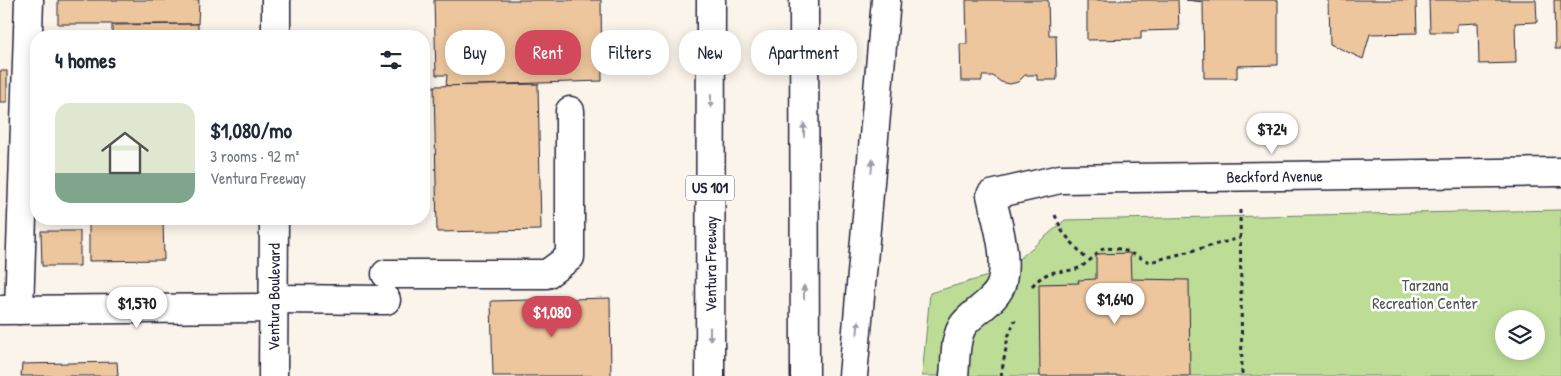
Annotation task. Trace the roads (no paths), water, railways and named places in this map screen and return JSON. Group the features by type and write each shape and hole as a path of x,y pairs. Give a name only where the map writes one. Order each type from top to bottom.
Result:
{"main road":[{"path":"29,0 10,310 274,304 386,287 547,274 570,257 570,111"},
{"path":"276,0 276,30"},
{"name":"Ventura Freeway","path":"710,376 711,0"},
{"path":"804,0 805,376"},
{"path":"853,376 886,0"},
{"name":"Beckford Avenue","path":"954,376 958,336 964,325 998,293 1002,283 1004,256 991,195 1060,179 1561,172"},
{"name":"Ventura Boulevard","path":"273,376 274,225"}],"park label":[{"name":"Tarzana Recreation Center","path":"1425,294"}]}
